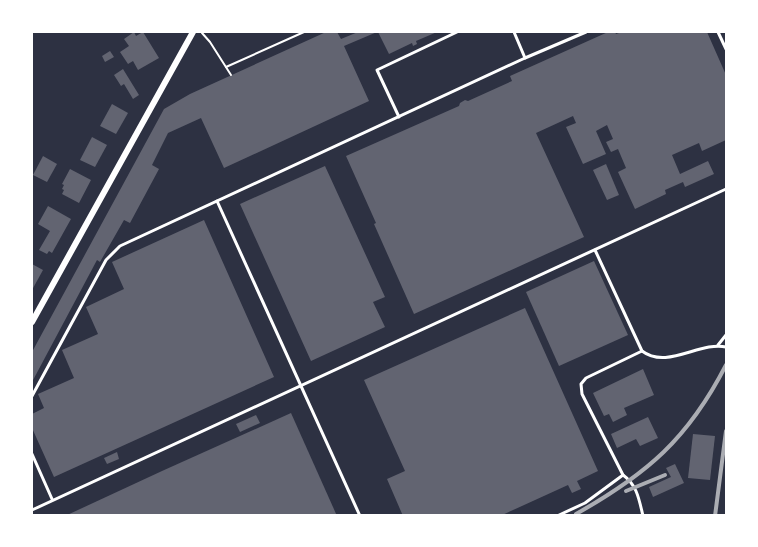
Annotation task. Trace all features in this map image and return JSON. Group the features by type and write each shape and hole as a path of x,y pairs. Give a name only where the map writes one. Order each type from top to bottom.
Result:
{"street":[{"path":"32,322 193,32"}],"lane":[{"path":"399,117 377,70 457,32"},
{"path":"514,32 525,58"},
{"path":"32,396 106,260 120,246 525,58 586,32"},
{"path":"718,32 726,49"},
{"path":"32,510 726,189"},
{"path":"217,201 360,516"},
{"path":"595,250 642,351 648,356 680,355 718,345 726,347"},
{"path":"718,345 726,335"},
{"path":"642,351 586,378 581,384 582,394 623,475 636,487 643,516"},
{"path":"32,454 52,500"},
{"path":"557,516 585,503 623,475"}],"path":[{"path":"200,32 210,42 231,75"},
{"path":"226,67 304,32"}],"building":[{"path":"134,32 136,36 143,32 159,58 138,70 133,61 128,64 120,52 129,46 124,39"},
{"path":"326,32 337,32 341,39 358,32 377,32 344,46 369,101 224,168 201,118 168,133 152,165 159,169 130,223 124,220 100,262 97,260 32,382 32,352 164,109 190,94"},
{"path":"378,32 437,32 416,41 417,44 413,46 412,43 389,54"},
{"path":"608,32 616,34 622,32 707,32 726,75 726,140 702,151 699,143 672,155 680,174 708,161 714,174 685,187 683,182 665,190 666,194 635,209 618,172 626,168 618,149 611,152 606,142 613,139 607,125 596,131 606,154 583,164 566,127 576,123 573,116 536,133 584,237 414,314 346,156 459,106 465,100 468,101 512,81 510,76"},
{"path":"110,51 114,57 105,62 102,56"},
{"path":"123,69 139,95 133,99 124,84 121,86 114,75"},
{"path":"112,104 128,113 116,134 100,126"},
{"path":"92,137 107,145 95,167 80,160"},
{"path":"43,156 57,164 47,182 33,175"},
{"path":"606,164 619,195 607,200 593,170"},
{"path":"325,166 385,297 373,302 385,327 311,361 240,204"},
{"path":"70,169 91,180 79,203 62,194 64,185 62,184"},
{"path":"48,206 71,219 52,253 49,251 47,254 39,250 50,231 38,224"},
{"path":"204,220 274,377 54,477 32,428 32,414 44,408 38,394 74,378 62,350 98,334 86,307 124,289 112,262"},
{"path":"594,261 628,335 559,366 526,292"},
{"path":"32,264 43,270 32,290"},
{"path":"525,308 598,471 577,481 581,489 572,493 568,485 500,516 403,516 387,479 405,471 364,380"},
{"path":"643,369 654,395 624,408 627,415 613,422 609,414 604,416 593,393"},
{"path":"291,413 337,516 65,516 162,471"},
{"path":"256,415 260,423 240,432 236,424"},
{"path":"648,417 658,438 640,446 636,439 617,448 611,434"},
{"path":"693,434 715,436 710,480 688,478"},
{"path":"117,452 119,459 107,464 104,458"},
{"path":"675,464 684,483 653,497 649,487 671,477 666,468"}],"railway":[{"path":"576,514 624,484 663,452 697,414 726,365"},
{"path":"715,516 726,431"},
{"path":"626,491 665,475"}]}
